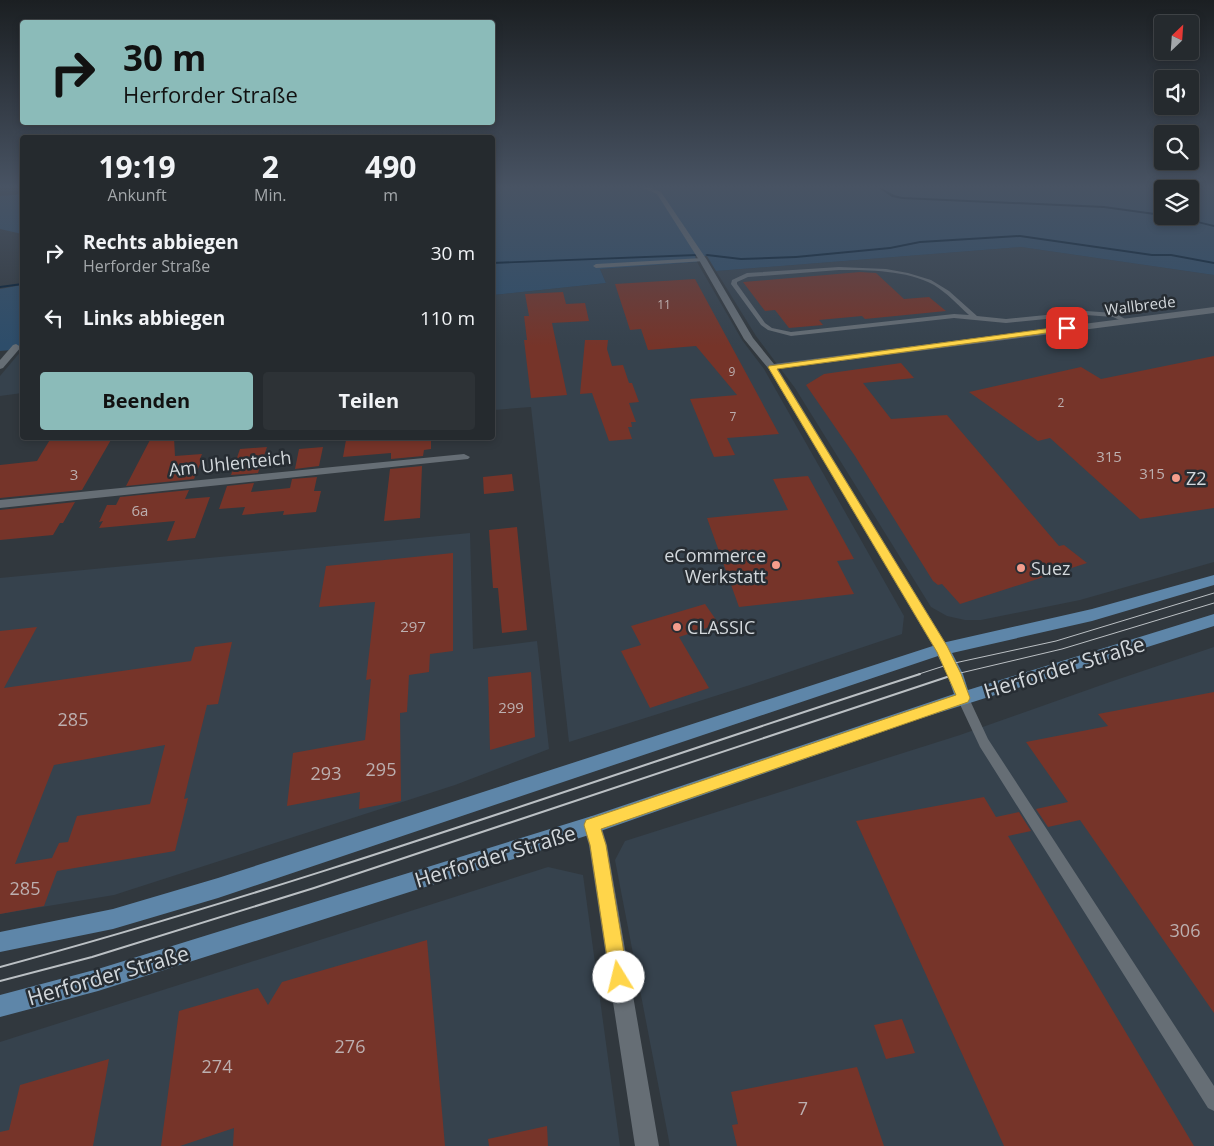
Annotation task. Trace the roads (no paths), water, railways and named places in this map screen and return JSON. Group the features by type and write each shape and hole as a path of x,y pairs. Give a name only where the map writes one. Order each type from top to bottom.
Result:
{"main road":[{"path":"0,942 113,919 218,888 942,649 1092,615 1214,580"},
{"name":"Herforder Straße","path":"0,1006 98,980 592,825 963,698 1214,620"},
{"path":"942,649 955,674 963,698"}],"street":[{"path":"689,239 749,339 772,367 942,649"},
{"name":"Wallbrede","path":"772,367 1214,310"},
{"path":"0,366 16,347"},
{"name":"Am Uhlenteich","path":"0,504 464,457"},
{"path":"592,825 598,845 646,1146"}],"lane":[{"path":"596,266 703,260"},
{"path":"974,317 930,281 879,270 864,268 747,275 734,281 734,284 763,324 770,329 785,334 954,316 1006,322 1086,312 1114,315 1126,321"},
{"path":"963,698 984,743 1214,1102"}],"waterway":[{"path":"707,255 741,259 796,257 890,248 920,242 962,239"},
{"path":"1044,239 1152,255 1171,255 1214,263"},
{"path":"495,263 696,255"},
{"path":"0,287 20,284"}],"tram line":[{"path":"916,675 950,664 1056,641 1214,593"},
{"path":"955,674 1062,649 1214,603"},
{"path":"0,967 232,900 920,674"},
{"path":"0,981 92,957 314,888 955,674"}],"place":[{"name":"Z2","path":"1176,478"},
{"name":"eCommerce Werkstatt","path":"776,565"},
{"name":"Suez","path":"1021,568"},
{"name":"CLASSIC","path":"677,627"}]}
